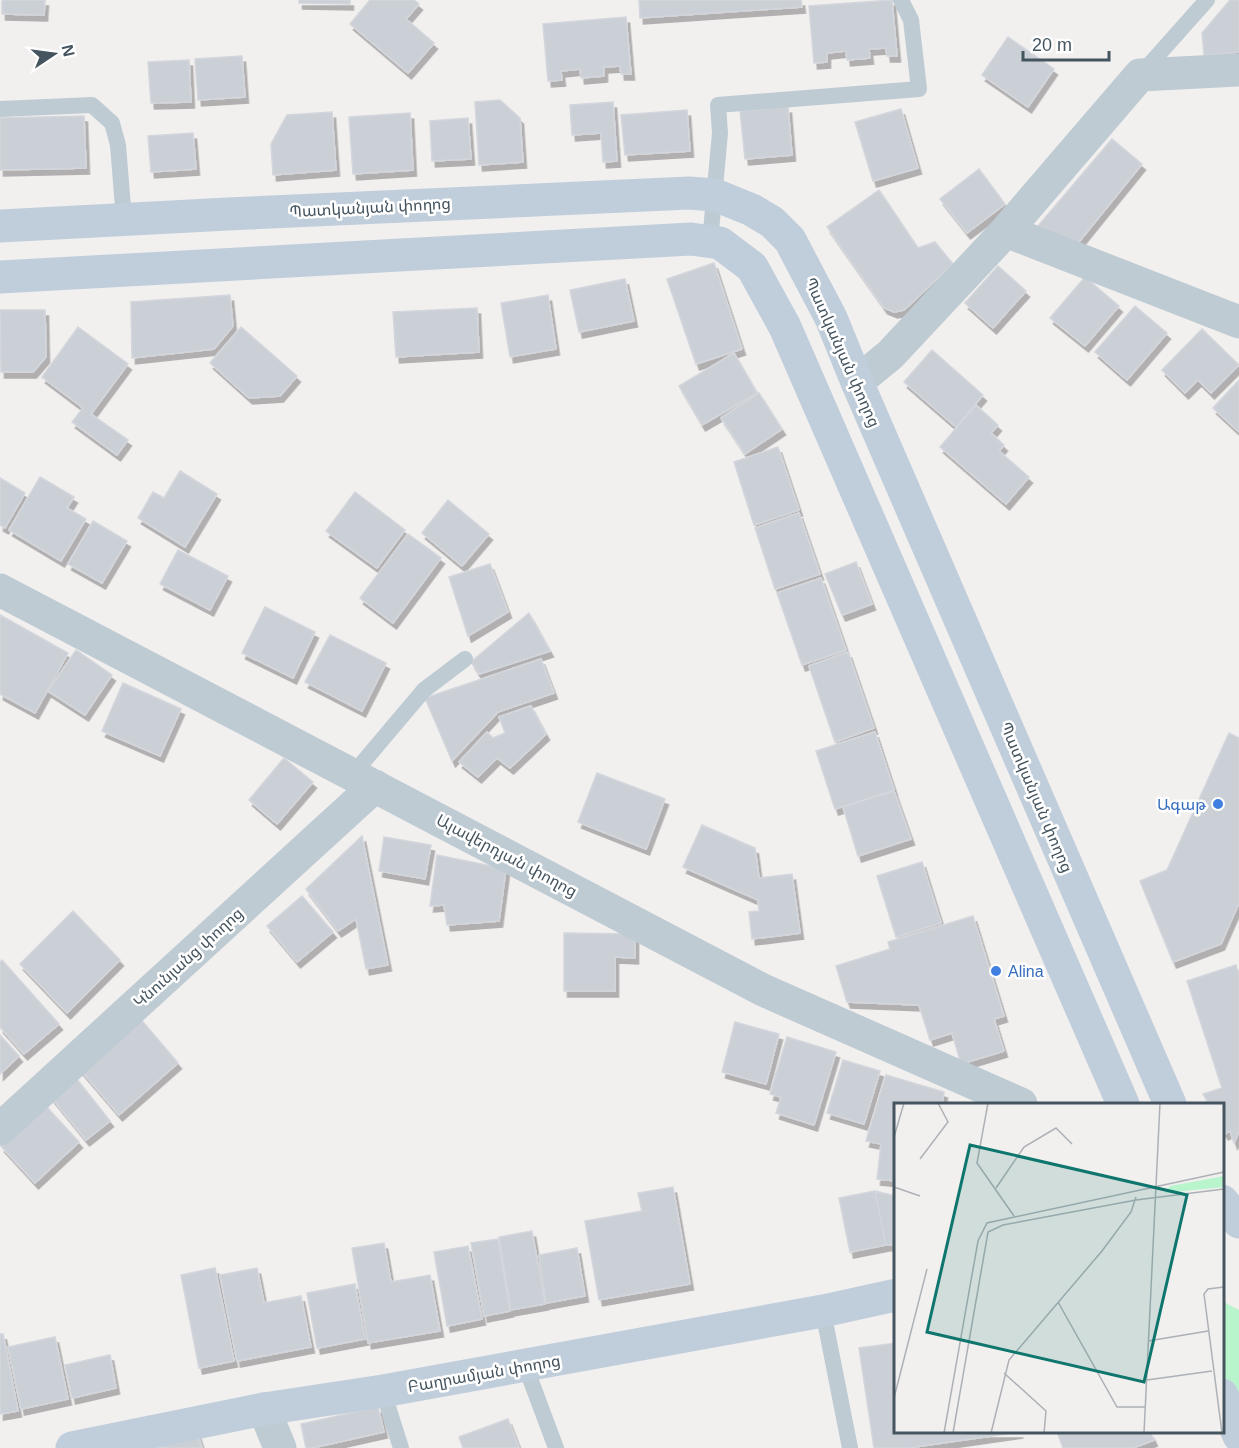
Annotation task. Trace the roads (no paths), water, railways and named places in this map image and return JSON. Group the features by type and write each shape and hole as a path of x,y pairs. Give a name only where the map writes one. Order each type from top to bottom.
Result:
{"main road":[{"name":"Պատկանյան փողոց","path":"0,226 689,193 714,195 752,210 772,222 790,240 831,318 1170,1103"},
{"path":"228,214 231,263"},
{"path":"0,277 691,240 720,243 752,267 785,327 1123,1103"},
{"path":"1224,1203 1239,1222"},
{"path":"1224,1233 1239,1230"},
{"name":"Բաղրամյան փողոց","path":"72,1448 264,1409 383,1391 823,1311 894,1295"},
{"path":"1224,1400 1239,1436"}],"street":[{"path":"857,382 890,355 1006,231 1140,75 1239,70"},
{"path":"1006,231 1239,322"},
{"name":"Ալավերդյան փողոց","path":"0,590 763,990 1019,1103"},
{"name":"Կնունյանց փողոց","path":"0,1129 364,780"},
{"path":"264,1409 280,1448"}],"lane":[{"path":"710,242 720,133 718,105 919,89 911,20 901,0"},
{"path":"1140,75 1207,0"},
{"path":"0,110 92,105 112,123 118,145 123,220"},
{"path":"364,780 424,690 465,659"},
{"path":"823,1311 850,1448"},
{"path":"525,1365 556,1448"},
{"path":"383,1391 401,1448"}],"place":[{"name":"Ագաթ","path":"1218,804"},
{"name":"Alina","path":"996,971"}]}
